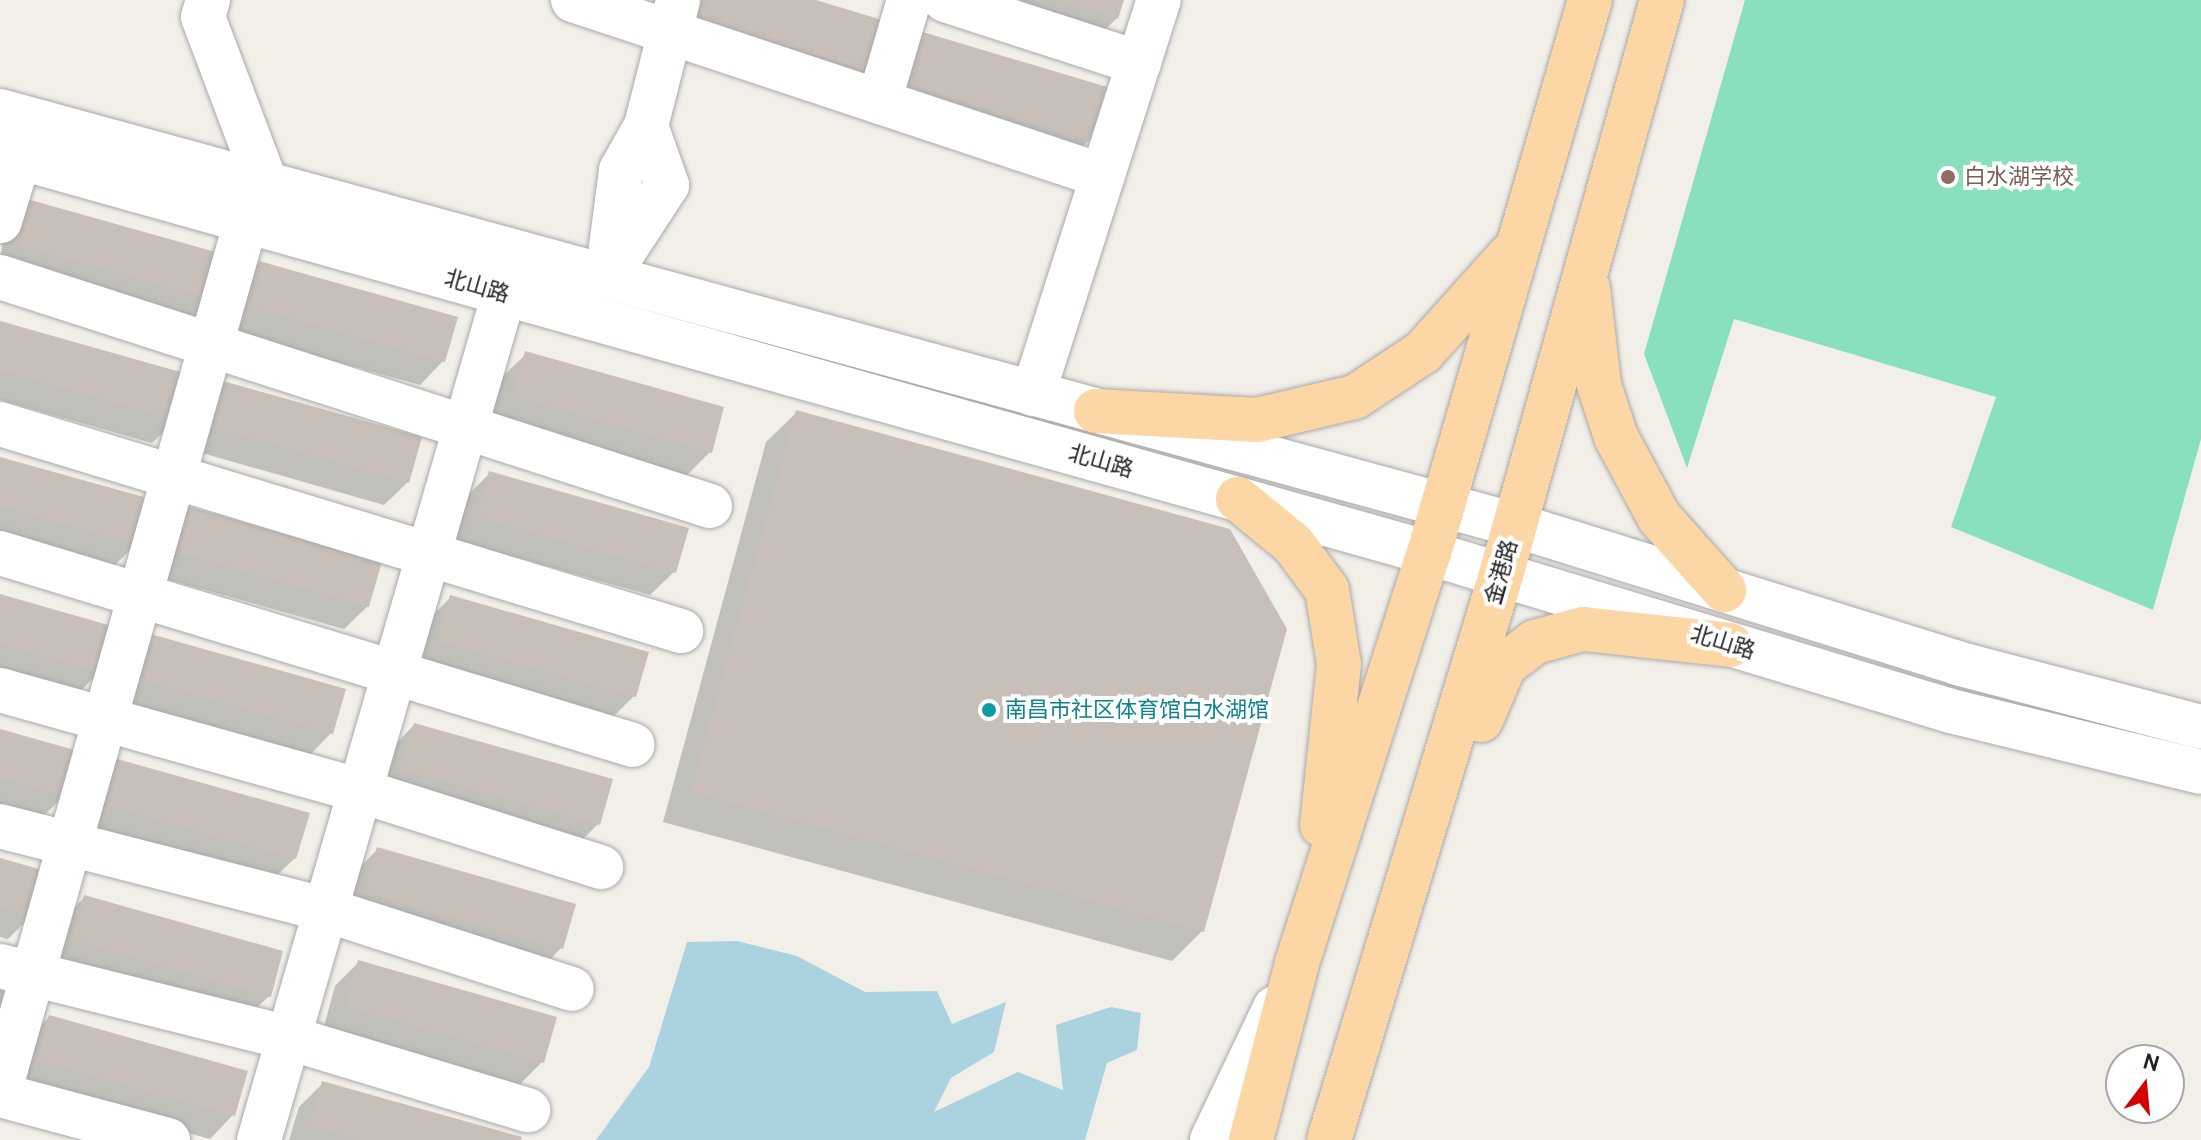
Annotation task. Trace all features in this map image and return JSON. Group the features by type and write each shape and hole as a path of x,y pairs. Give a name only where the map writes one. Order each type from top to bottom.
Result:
{"main road":[{"name":"金港路","path":"1329,1140 1501,575 1662,0"},
{"path":"1251,1140 1297,963 1429,553 1517,248 1579,2"},
{"path":"1096,411 1257,420 1355,397 1423,352 1517,248"},
{"path":"1586,265 1599,385 1616,437 1659,517 1724,590"},
{"path":"1238,499 1293,544 1327,590 1339,664 1312,916"},
{"path":"1396,922 1504,666 1535,642 1583,629 1730,645"}],"street":[{"path":"168,1140 0,1093 16,970 70,844 210,345 256,202 203,17 208,0"},
{"path":"573,0 674,16 879,102 1103,176"},
{"path":"879,102 909,0"},
{"path":"945,0 1139,63"},
{"path":"1033,394 1159,0"},
{"path":"607,277 621,170 646,126 674,16"},
{"name":"北山路","path":"0,111 504,294 1429,553 1951,711 2201,772"},
{"path":"0,221 9,155"},
{"name":"北山路","path":"9,155 256,202 607,277 1515,525 1957,663 2201,727"},
{"path":"0,277 710,506"},
{"path":"259,1140 504,294"},
{"path":"0,424 681,631"},
{"path":"0,553 395,670 633,745"},
{"path":"0,690 361,791 601,867"},
{"path":"0,826 326,910 572,989"},
{"path":"1212,1140 1297,963"},
{"path":"16,970 289,1038 528,1110"}],"green space":[{"name":"白水湖学校","path":"1745,0 2201,0 2201,439 2153,610 1951,527 1996,397 1734,319 1687,468 1644,354"}],"water":[{"path":"737,941 797,956 865,992 937,991 952,1024 1006,1002 994,1052 951,1078 934,1112 1018,1072 1063,1090 1056,1025 1111,1007 1141,1013 1137,1050 1107,1063 1085,1140 596,1140 649,1067 687,942"}],"building":[{"path":"692,0 816,0 892,23 876,77 686,20"},
{"path":"1057,0 1124,0 1118,19"},
{"path":"916,30 1107,87 1090,141 900,84"},
{"path":"27,199 226,255 214,300 14,244"},
{"path":"259,261 458,317 445,362 246,306"},
{"path":"0,321 191,375 178,421 0,370"},
{"path":"525,351 724,407 712,453 512,396"},
{"path":"223,381 422,437 409,483 210,426"},
{"name":"南昌市社区体育馆白水湖馆","path":"796,410 1230,529 1287,629 1204,932 691,792"},
{"path":"0,457 151,499 138,545 0,506"},
{"path":"489,471 689,528 676,573 477,517"},
{"path":"183,505 382,561 369,607 170,550"},
{"path":"0,594 115,627 102,672 0,644"},
{"path":"450,595 649,652 636,697 437,641"},
{"path":"147,633 346,689 333,734 134,678"},
{"path":"414,723 613,779 600,825 400,769"},
{"path":"0,729 78,751 65,797 0,778"},
{"path":"110,757 310,813 296,859 97,803"},
{"path":"377,847 576,904 563,949 364,893"},
{"path":"0,858 46,871 33,917 0,907"},
{"path":"84,895 283,951 271,997 72,940"},
{"path":"358,960 557,1017 544,1063 345,1006"},
{"path":"49,1015 248,1071 235,1116 36,1060"},
{"path":"322,1081 522,1137 521,1140 358,1140 309,1126"}],"place":[{"name":"白水湖学校","path":"1948,177"},
{"name":"南昌市社区体育馆白水湖馆","path":"989,710"}]}
